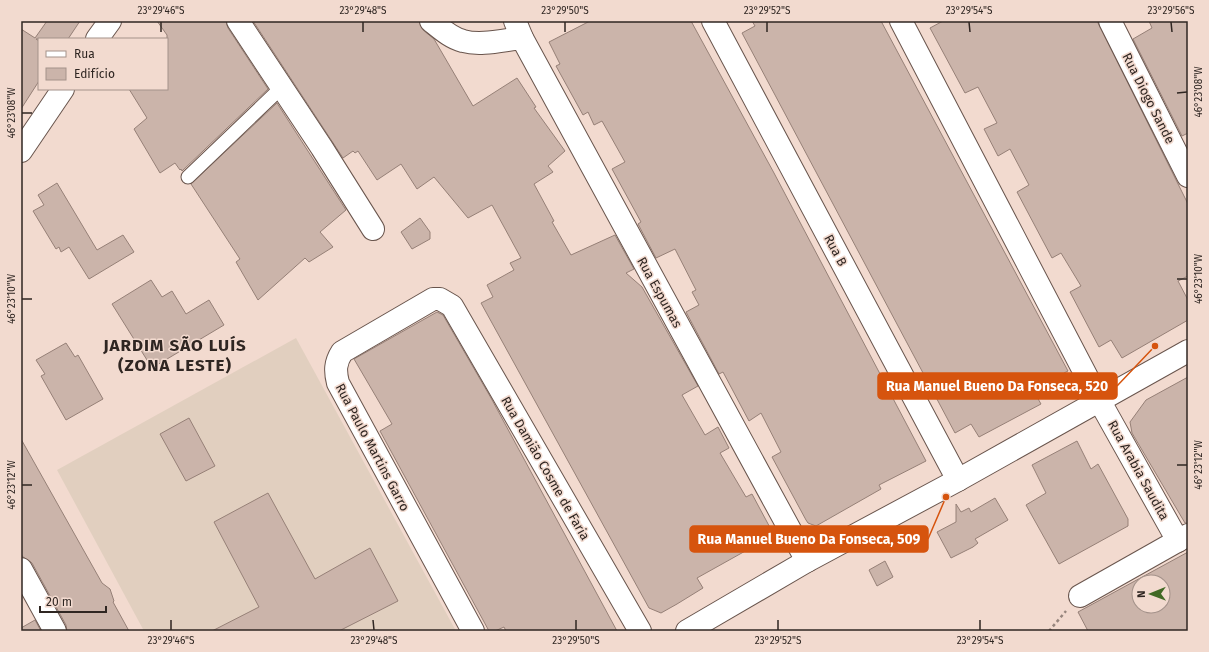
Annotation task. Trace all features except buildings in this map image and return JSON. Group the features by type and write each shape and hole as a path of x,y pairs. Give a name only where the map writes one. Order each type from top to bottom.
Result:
{"street":[{"path":"98,38 110,21"},
{"path":"238,21 373,229"},
{"path":"431,21 447,34 463,41 484,42 518,30"},
{"name":"Rua B","path":"713,21 958,480"},
{"name":"Rua Arabia Saudita","path":"901,21 1099,400 1183,538"},
{"name":"Rua Diogo Sande","path":"1110,21 1188,176"},
{"name":"Rua Espumas","path":"518,30 807,562"},
{"path":"21,151 62,90"},
{"name":"Rua Paulo Martins Garro","path":"452,306 440,299 433,299 342,352 336,360 335,372 338,384 473,631"},
{"name":"Rua Damião Cosme de Faria","path":"452,306 640,631"},
{"path":"687,631 807,562 958,480 1188,351"},
{"path":"1080,596 1183,538"},
{"path":"21,569 56,631"}],"lane":[{"path":"188,177 282,87"}],"shaded area":[{"path":"296,338 456,631 144,631 57,470"}],"place":[{"name":"Rua Manuel Bueno Da Fonseca, 520","path":"1155,346"},
{"name":"Rua Manuel Bueno Da Fonseca, 509","path":"946,497"}],"district":[{"name":"JARDIM SÃO LUÍS (ZONA LESTE)","path":"175,355"}]}
